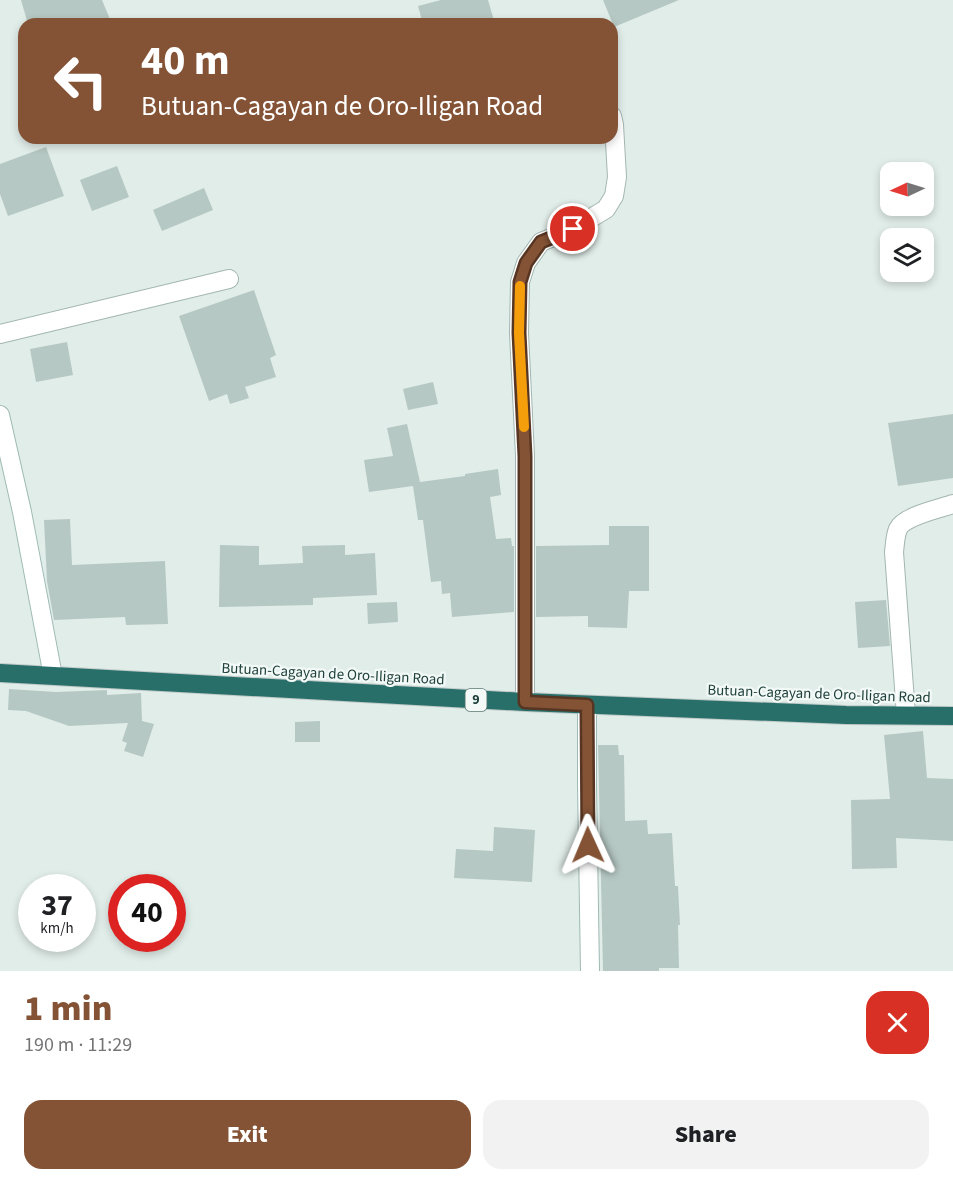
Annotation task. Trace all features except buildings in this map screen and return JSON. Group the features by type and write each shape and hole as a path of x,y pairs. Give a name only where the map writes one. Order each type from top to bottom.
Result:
{"highway":[{"name":"Butuan-Cagayan de Oro-Iligan Road","path":"0,673 587,705 846,715 953,716"}],"street":[{"path":"525,702 525,456 519,333 520,282 526,263 541,242 573,229 606,209 614,196 617,177 615,144"},
{"path":"0,334 229,279"},
{"path":"0,415 22,512 53,676"},
{"path":"906,715 895,541 898,529 904,520 953,504"},
{"path":"587,705 586,784 590,971"}],"slow traffic":[{"path":"520,286 519,333 524,427"}],"route":[{"path":"573,229 541,242 526,263 520,282 519,333 525,456 525,702 587,705 588,845"}]}
